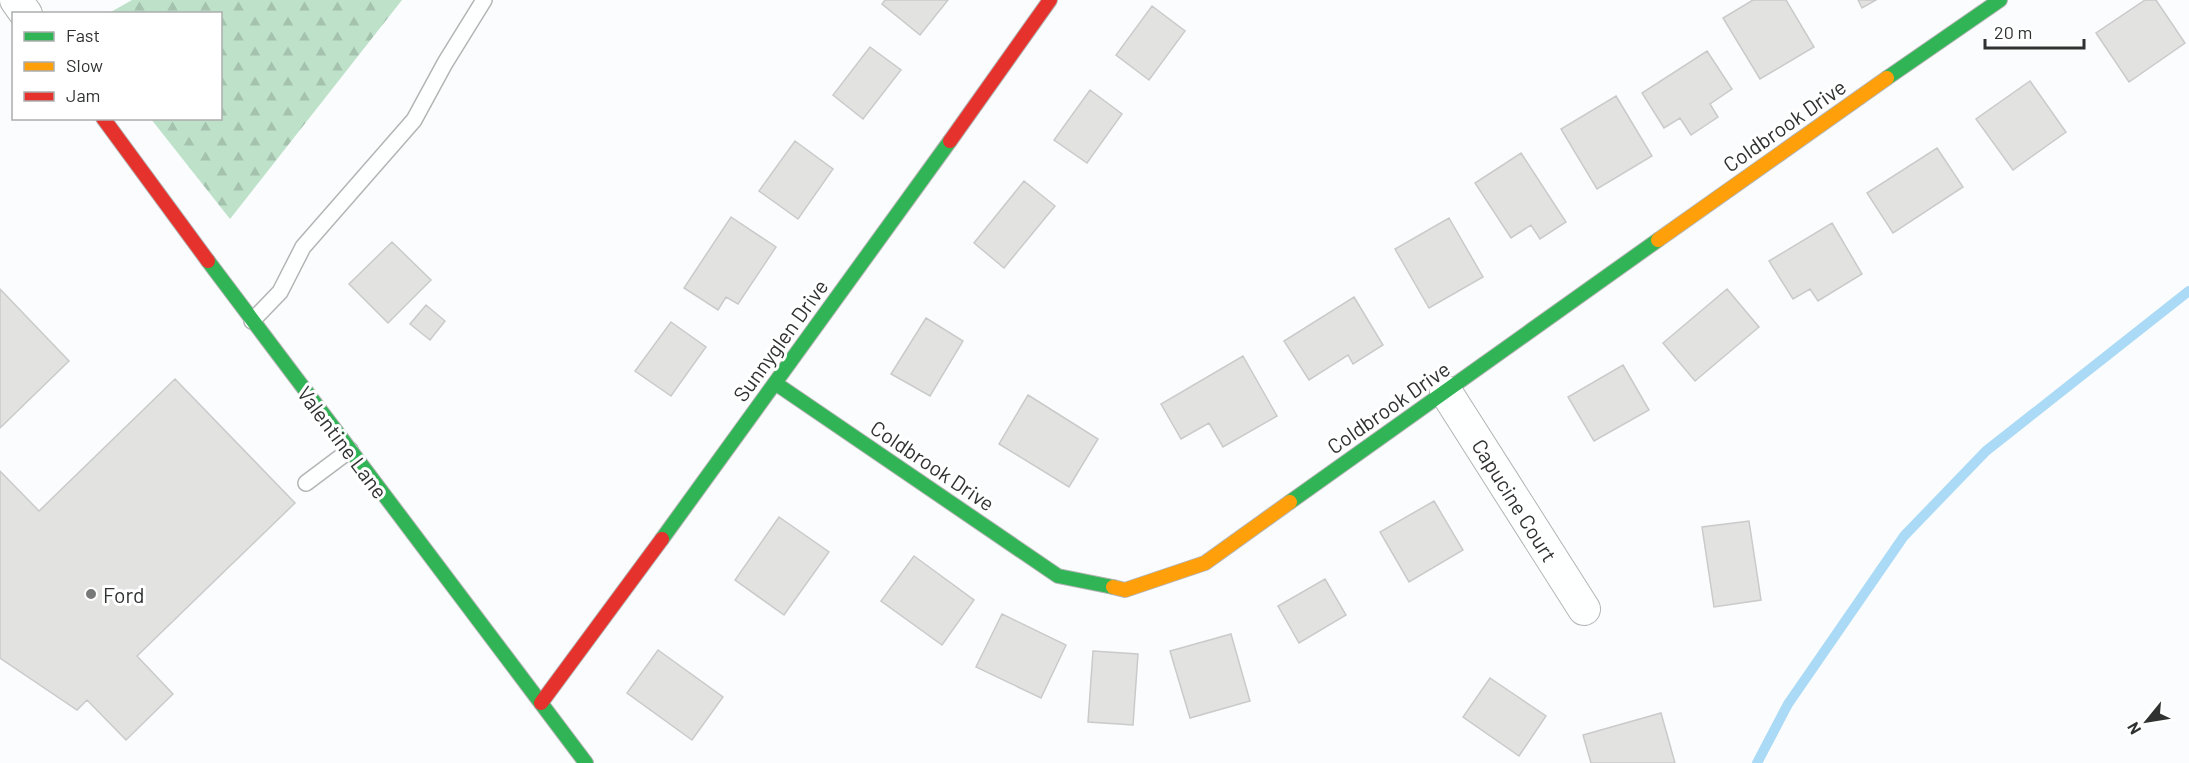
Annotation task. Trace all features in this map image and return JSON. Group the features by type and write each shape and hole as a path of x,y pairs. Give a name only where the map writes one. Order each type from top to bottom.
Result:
{"street":[{"name":"Sunnyglen Drive","path":"541,703 775,383 1050,0"},
{"name":"Coldbrook Drive","path":"775,383 1058,576 1125,590 1205,563 1806,134 2001,0"},
{"name":"Valentine Lane","path":"104,120 252,321 586,763"},
{"name":"Capucine Court","path":"1446,392 1584,609"}],"lane":[{"path":"252,321 280,292 310,239 414,120 445,63 484,0"},
{"path":"306,483 350,450"}],"green space":[{"path":"132,0 402,0 230,219 152,120 222,120 222,12 111,12"}],"building":[{"path":"885,0 948,0 920,35 882,4"},
{"path":"1753,0 1786,0 1814,47 1760,79 1723,18"},
{"path":"1858,0 1876,0 1862,8"},
{"path":"2145,0 2156,0 2185,43 2129,82 2096,33"},
{"path":"1152,6 1185,31 1149,80 1116,55"},
{"path":"870,47 901,70 863,119 833,95"},
{"path":"1707,51 1732,89 1710,104 1718,117 1691,135 1680,118 1664,128 1642,93"},
{"path":"2030,81 2066,132 2013,170 1976,119"},
{"path":"1090,90 1122,114 1087,163 1054,140"},
{"path":"1616,96 1652,156 1597,189 1561,129"},
{"path":"795,141 833,169 798,219 759,191"},
{"path":"1937,148 1963,187 1893,233 1867,193"},
{"path":"1521,153 1566,222 1540,239 1531,225 1511,238 1475,183"},
{"path":"1024,181 1055,206 1004,268 974,243"},
{"path":"731,217 776,247 738,304 726,297 718,310 684,288"},
{"path":"1449,218 1483,277 1429,308 1395,249"},
{"path":"1832,223 1862,274 1818,301 1810,289 1793,299 1769,261"},
{"path":"392,242 431,280 388,323 349,284"},
{"path":"0,289 69,361 0,428"},
{"path":"1727,289 1759,327 1695,381 1663,343"},
{"path":"1354,297 1383,345 1353,364 1348,355 1309,380 1284,341"},
{"path":"426,305 445,321 430,340 410,324"},
{"path":"926,318 963,341 930,396 891,374"},
{"path":"671,322 706,347 671,396 635,371"},
{"path":"1243,356 1277,416 1223,447 1209,423 1181,439 1161,404"},
{"path":"1623,365 1649,410 1594,441 1568,397"},
{"path":"175,379 295,503 137,656 173,694 126,740 87,700 77,710 0,658 0,471 39,511"},
{"path":"1028,395 1098,439 1069,487 999,444"},
{"path":"1434,501 1463,550 1409,582 1380,532"},
{"path":"779,517 829,552 784,615 735,580"},
{"path":"1749,521 1761,600 1714,607 1702,527"},
{"path":"914,556 974,600 942,645 881,601"},
{"path":"1325,579 1346,615 1299,643 1278,606"},
{"path":"1002,614 1066,645 1041,698 976,667"},
{"path":"1231,634 1250,701 1190,718 1170,651"},
{"path":"658,650 723,697 692,740 627,693"},
{"path":"1093,651 1138,654 1133,725 1088,722"},
{"path":"1490,678 1546,716 1519,756 1463,717"},
{"path":"1661,713 1675,763 1591,763 1583,735"}],"waterway":[{"path":"1757,763 1788,704 1904,536 1986,451 2189,291"}],"traffic: fast":[{"path":"1887,78 2000,0"},
{"path":"662,539 950,141"},
{"path":"1290,502 1658,240"},
{"path":"208,261 586,763"},
{"path":"775,383 1058,576 1113,587"}],"traffic: slow":[{"path":"1658,240 1887,78"},
{"path":"1113,587 1125,590 1205,563 1290,502"}],"traffic: jam":[{"path":"950,141 1050,0"},
{"path":"104,120 208,261"},
{"path":"541,703 662,539"}],"place":[{"name":"Ford","path":"91,594"}]}
